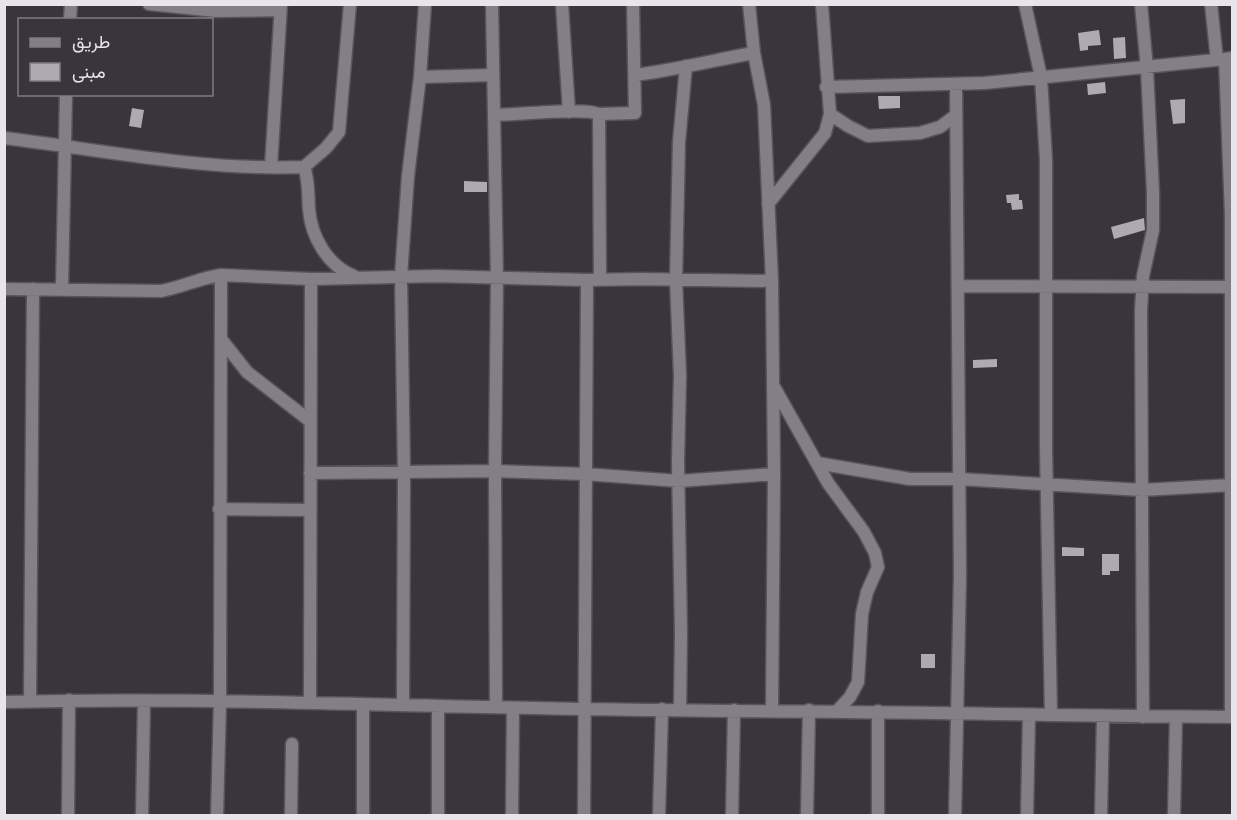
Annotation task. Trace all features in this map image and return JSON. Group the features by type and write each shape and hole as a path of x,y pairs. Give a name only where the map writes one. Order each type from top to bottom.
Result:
{"street":[{"path":"149,4 216,8 280,7 271,167"},
{"path":"4,138 171,160 304,168 326,148 339,132 350,4"},
{"path":"402,705 404,473 401,276 408,176 420,77 425,4"},
{"path":"492,4 497,277 496,707"},
{"path":"562,4 569,112"},
{"path":"494,115 569,112 635,113 633,4"},
{"path":"749,4 754,53 764,105 772,281 774,474 772,710"},
{"path":"768,204 825,133 830,114 826,87 822,4"},
{"path":"1025,4 1041,77 1046,160 1047,485 1051,715"},
{"path":"1141,4 1154,192 1153,230 1141,310 1143,717"},
{"path":"4,702 69,700 310,702 513,708 1232,717 1231,215 1225,59 1211,4"},
{"path":"635,75 754,53"},
{"path":"826,87 956,84 1147,69 1225,59"},
{"path":"680,710 680,376 676,280 679,142 686,66"},
{"path":"420,77 493,75"},
{"path":"955,816 959,479 956,84"},
{"path":"62,288 66,96"},
{"path":"599,114 600,280"},
{"path":"830,114 868,136 920,134 940,127 956,115"},
{"path":"304,168 307,174 309,212 314,235 331,261 343,272 358,277"},
{"path":"4,289 161,291 221,275 311,279 401,276 772,281"},
{"path":"217,816 220,701 221,275"},
{"path":"310,702 311,279"},
{"path":"584,816 586,280"},
{"path":"958,286 1232,287"},
{"path":"30,701 33,289"},
{"path":"220,339 247,372 310,421"},
{"path":"773,384 828,483 864,532 875,553 878,567 867,592 862,614 858,682 850,697 837,711"},
{"path":"817,463 910,479 959,479 1142,490 1232,485"},
{"path":"310,473 495,471 585,474 679,481 774,474"},
{"path":"219,509 310,510"},
{"path":"69,700 69,816"},
{"path":"142,816 144,701"},
{"path":"363,705 363,816"},
{"path":"438,706 438,816"},
{"path":"512,816 513,708"},
{"path":"659,816 662,709"},
{"path":"732,816 734,710"},
{"path":"807,816 808,710"},
{"path":"878,711 878,816"},
{"path":"1027,816 1029,715"},
{"path":"1101,816 1103,716"},
{"path":"1174,816 1176,717"},
{"path":"291,816 292,744"}],"building":[{"path":"1099,30 1101,45 1088,46 1088,50 1080,51 1078,33"},
{"path":"1125,37 1126,58 1114,59 1113,38"},
{"path":"1105,82 1106,93 1088,95 1087,84"},
{"path":"878,96 900,96 900,108 879,109"},
{"path":"1185,99 1185,123 1173,124 1170,100"},
{"path":"132,108 144,110 141,128 129,126"},
{"path":"464,181 487,182 487,192 464,192"},
{"path":"1019,194 1023,209 1012,210 1011,203 1007,203 1006,195"},
{"path":"1144,218 1145,230 1114,239 1111,227"},
{"path":"997,359 997,367 973,368 973,360"},
{"path":"1062,547 1084,548 1084,556 1062,556"},
{"path":"1102,554 1119,554 1119,571 1110,571 1110,575 1102,575"},
{"path":"921,654 935,654 935,668 921,668"}]}
